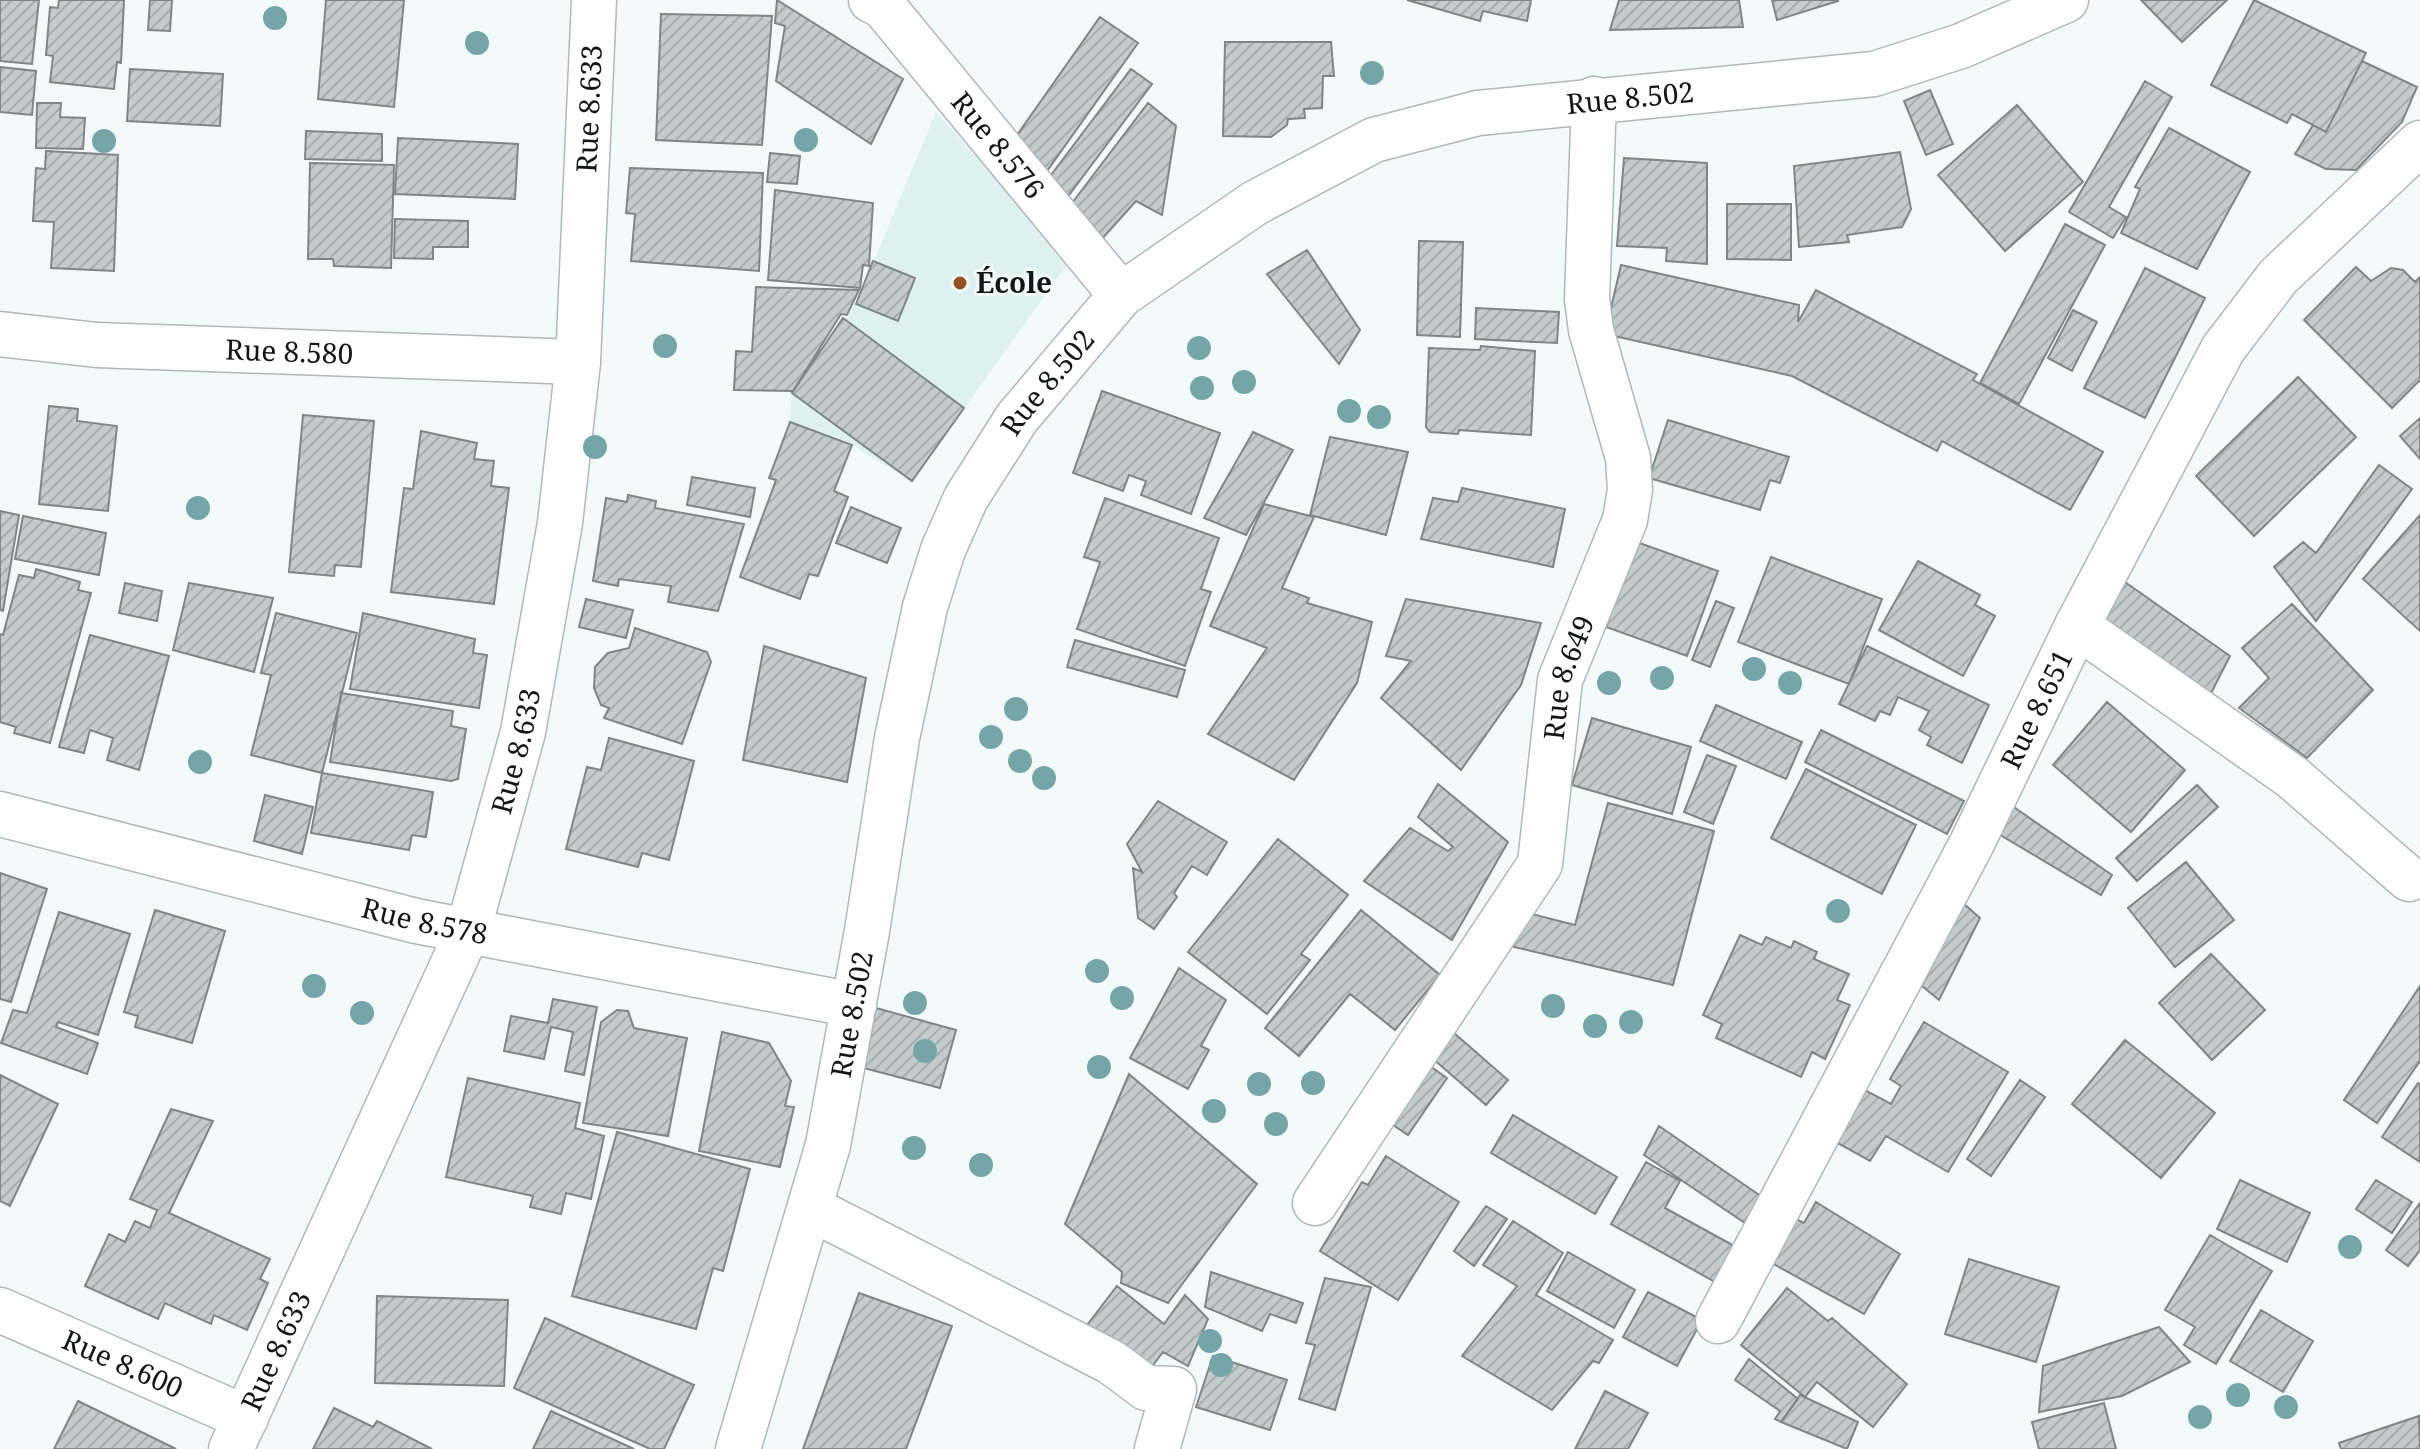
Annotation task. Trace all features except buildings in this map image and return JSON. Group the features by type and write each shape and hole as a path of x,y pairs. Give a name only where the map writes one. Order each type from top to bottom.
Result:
{"street":[{"name":"Rue 8.633","path":"238,1434 468,931 523,732 560,523 578,362 594,0"},
{"name":"Rue 8.576","path":"871,0 883,6 1121,295"},
{"name":"Rue 8.502","path":"738,1449 812,1209 828,1145 897,738 925,607 943,550 966,498 1017,418 1121,295 1255,203 1374,140 1478,113 1594,99 1874,74 1961,46 2066,0"},
{"name":"Rue 8.649","path":"1315,1203 1540,864 1560,680 1625,520 1630,490 1628,458 1591,330 1587,299 1594,99"},
{"name":"Rue 8.651","path":"1718,1321 1971,845 2077,626 2223,349 2278,277 2420,143"},
{"name":"Rue 8.580","path":"0,334 97,345 578,362"},
{"path":"2077,626 2292,777 2409,879"},
{"name":"Rue 8.578","path":"0,814 81,838 468,931 854,1005"},
{"path":"812,1209 1111,1362 1146,1388 1174,1389 1157,1449"},
{"name":"Rue 8.600","path":"0,1310 238,1434"}],"shaded area":[{"name":"École","path":"936,112 1070,261 912,481 852,445 790,422 792,393 856,304"}],"place":[{"name":"École","path":"960,283"}]}
